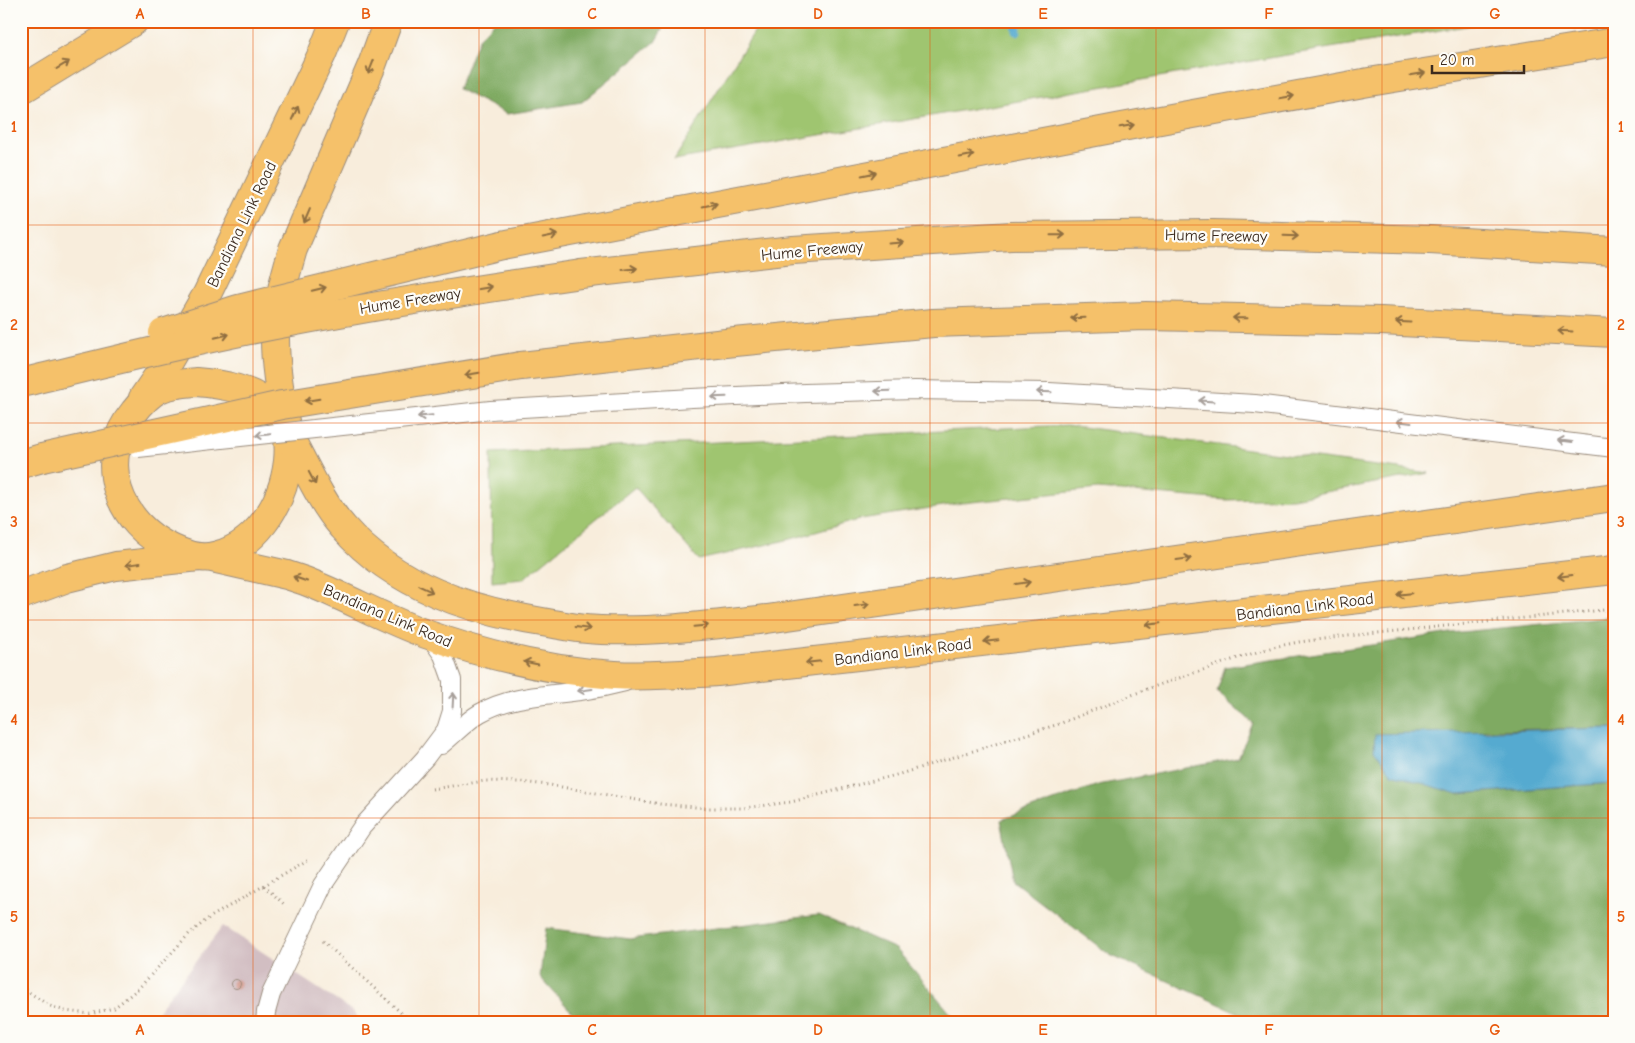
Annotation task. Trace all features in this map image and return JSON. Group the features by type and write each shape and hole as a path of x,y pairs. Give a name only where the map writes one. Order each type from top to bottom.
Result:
{"main road":[{"path":"21,90 134,21"},
{"name":"Bandiana Link Road","path":"129,417 169,360 207,294 322,54 335,21"},
{"path":"21,595 67,578 116,566 203,557 227,552 256,532 269,516 279,499 283,487 288,458 287,432 278,385 275,338 277,315 285,273 292,249 372,65 388,21"},
{"path":"21,381 238,309 502,245 1132,125 1369,82 1614,42"},
{"name":"Hume Freeway","path":"21,381 233,333 334,313 582,274 793,250 1011,236 1223,234 1430,240 1614,251"},
{"path":"32,461 282,405 521,366 735,342 933,324 1146,316 1381,321 1614,334"},
{"path":"203,557 181,552 153,538 128,512 121,500 114,477 114,454 119,433 129,417 140,404 159,389 177,384 204,382 228,386 248,393 274,409 327,505 342,527 383,565 409,581 436,593 511,617 599,630 652,630 767,619 1614,497"},
{"name":"Bandiana Link Road","path":"203,557 288,575 425,634 490,655 541,666 615,675 649,676 746,669 1614,570"}],"lane":[{"path":"32,461 491,410 682,398 924,390 1040,392 1255,404 1614,448"},
{"path":"425,634 436,645 447,663 453,690 452,711 446,730 426,758"},
{"path":"265,1022 271,994 323,885 362,827 426,758 477,714 494,706 530,696 598,688 649,676"}],"path":[{"path":"430,789 485,781 519,782 550,785 660,804 707,808 744,808 790,802 900,774 1059,724 1147,689 1273,647 1348,636 1614,609"},
{"path":"21,987 50,1006 65,1010 90,1014 114,1008 139,988 189,934 209,918 313,856"},
{"path":"264,886 411,1022"}],"shaded area":[{"path":"223,926 354,1012 361,1022 149,1022"}],"green space":[{"path":"495,21 667,21 655,42 582,102 507,114 458,89 479,37"},
{"path":"761,21 1497,21 674,160"},
{"path":"1067,425 1429,473 1293,498 1226,500 1098,489 962,503 861,519 791,539 699,560 635,487 523,579 492,582 491,453"},
{"path":"1614,617 1614,728 1484,730 1457,794 1614,783 1614,1022 1259,1022 1110,955 1013,881 1001,820 1098,785 1238,758 1253,723 1217,691 1225,667 1451,633"},
{"path":"819,915 896,949 958,1022 581,1022 540,977 546,928 630,939"}],"water":[{"path":"1614,728 1614,783 1457,794 1392,774 1374,750 1375,734"}],"building":[{"path":"236,979 241,984 236,989 231,984"}],"waterway":[{"path":"1016,21 1017,31"}]}
